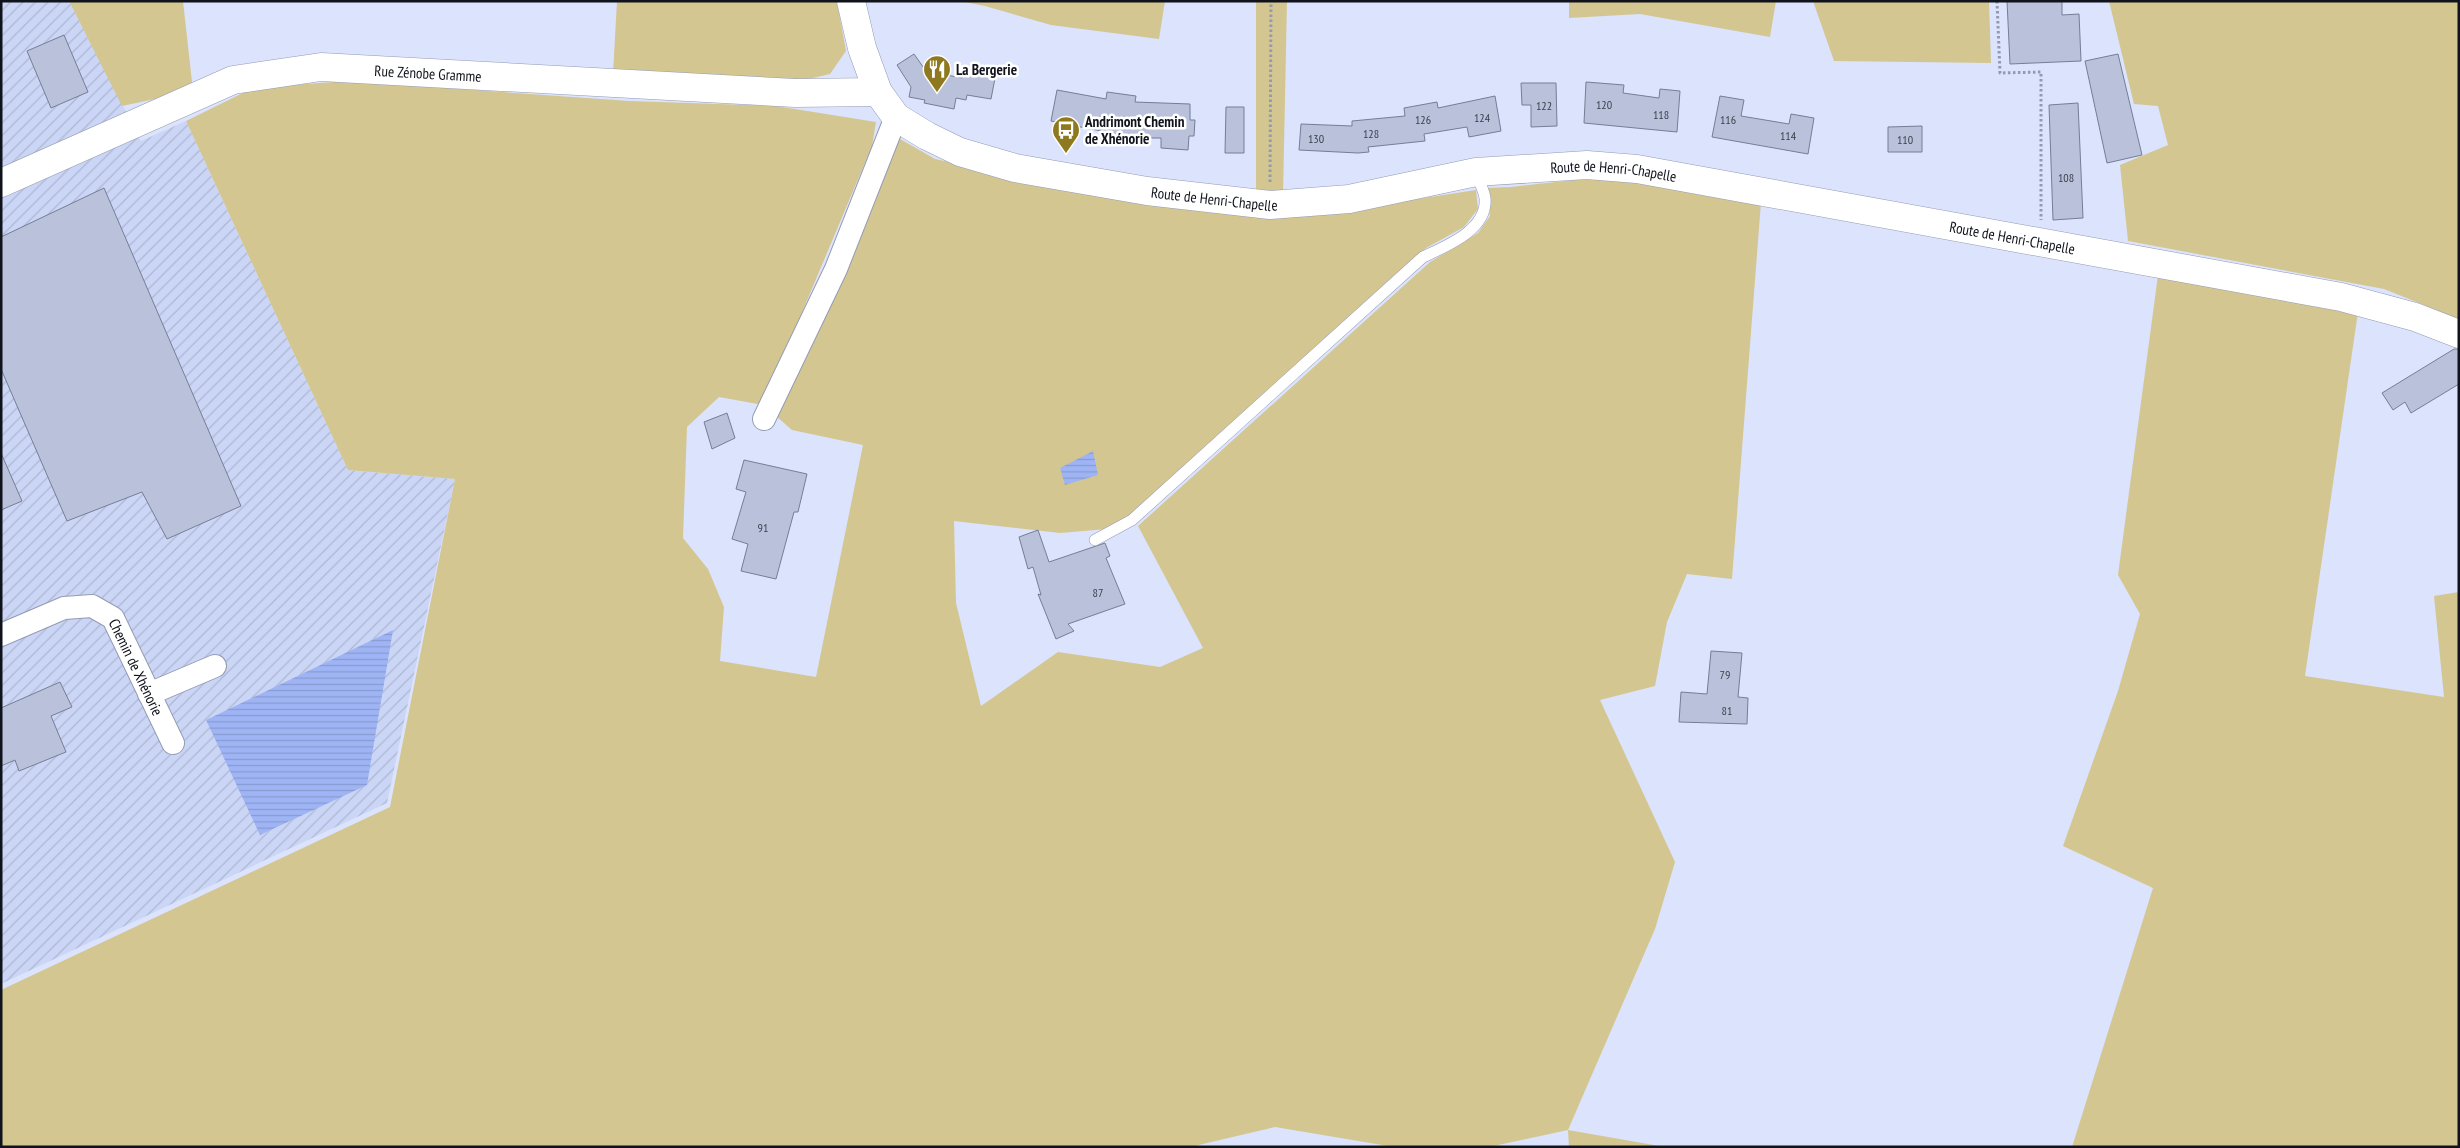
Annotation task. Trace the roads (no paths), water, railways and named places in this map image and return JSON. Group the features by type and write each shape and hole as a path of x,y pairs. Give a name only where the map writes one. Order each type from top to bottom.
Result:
{"street":[{"name":"Route de Henri-Chapelle","path":"851,1 862,48 878,92 896,117 927,136 960,152 1015,168 1147,191 1270,205 1349,199 1476,172 1587,165 1637,169 2341,297 2415,317 2459,334"},
{"name":"Rue Zénobe Gramme","path":"1,183 233,80 321,67 796,93 878,92"},
{"path":"764,419 836,269 896,117"},
{"name":"Chemin de Xhénorie","path":"1,635 64,608 92,606 113,618 173,744"},
{"path":"149,694 216,666"}],"lane":[{"path":"1095,540 1132,520 1423,257 1462,237 1483,215 1485,198 1476,172"}],"water":[{"path":"1093,451 1098,475 1065,485 1060,468"},
{"path":"393,630 367,785 260,835 206,720"}],"place":[{"name":"La Bergerie","path":"937,93"},
{"name":"Andrimont Chemin de Xhénorie","path":"1066,154"}]}
